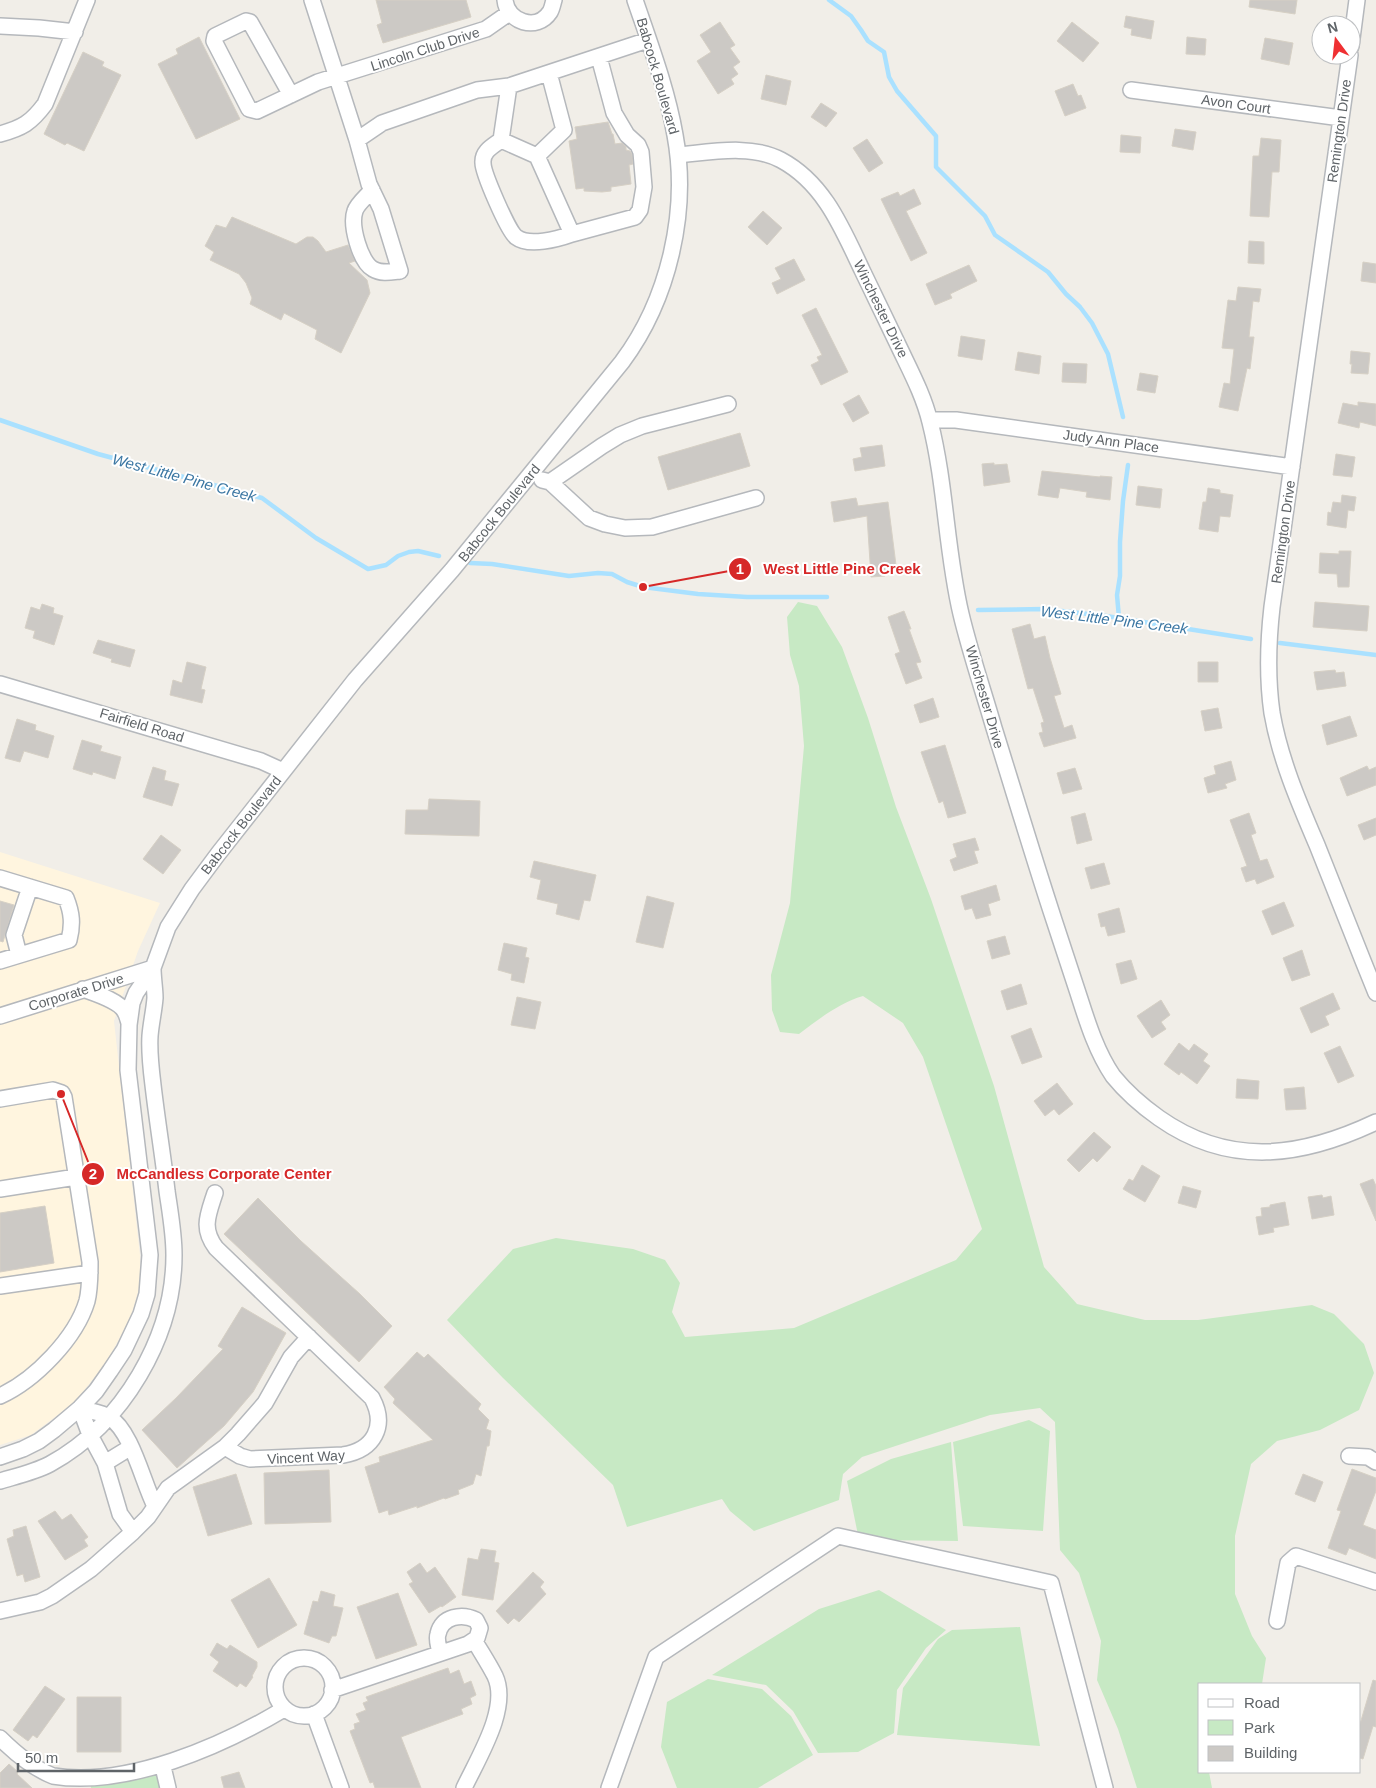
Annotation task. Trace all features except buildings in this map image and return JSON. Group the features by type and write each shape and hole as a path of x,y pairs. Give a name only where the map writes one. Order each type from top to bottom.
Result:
{"street":[{"path":"0,134 25,126 45,104 87,0"},
{"path":"312,0 372,190 381,209 400,271 382,272 372,269 364,262 353,222 355,210 372,190"},
{"path":"507,7 518,21 530,23 541,20 550,12 554,0"},
{"name":"Babcock Boulevard","path":"0,1457 39,1441 80,1408 96,1391 129,1342 141,1314 150,1278 148,1238 128,1070 129,1025 132,1003 136,992 153,968 168,928 179,909 218,854 354,680 452,570 622,362 632,348 658,296 673,245 678,200 678,155 670,112 635,0"},
{"path":"1355,15 1357,0"},
{"name":"Lincoln Club Drive","path":"291,95 250,22 246,21 216,36 214,42 249,109 257,112 318,82 486,29 507,7"},
{"path":"0,26 75,32"},
{"path":"357,140 382,123 477,90 509,86 648,40"},
{"path":"509,86 501,140 486,150 482,162 510,231 517,238 528,242 556,240 635,217 640,210 644,187 641,152 638,145 626,135 614,114 599,57"},
{"name":"Remington Drive","path":"1349,65 1269,630 1269,672 1272,712 1282,754 1303,812 1376,993"},
{"path":"537,156 564,130 549,73"},
{"name":"Avon Court","path":"1131,90 1341,118"},
{"path":"501,140 537,156 572,234"},
{"name":"Winchester Drive","path":"678,155 723,151 757,152 774,156 791,166 813,184 840,224 917,386 930,420 961,614 1029,841 1089,1030 1112,1074 1146,1109 1173,1128 1187,1136 1238,1150 1259,1153 1289,1150 1326,1141 1376,1122"},
{"path":"550,482 620,435 642,426 728,404"},
{"name":"Judy Ann Place","path":"930,420 966,422 1292,467"},
{"path":"529,476 550,482 589,518 625,528 652,527 756,498"},
{"name":"Fairfield Road","path":"0,684 261,760 283,771"},
{"path":"0,878 66,898 73,917 69,940 0,961"},
{"path":"19,955 14,935 30,887"},
{"name":"Babcock Boulevard","path":"0,1481 49,1465 90,1435 108,1417 131,1388 156,1343 165,1319 173,1280 173,1231 151,1055 150,1036 155,996 153,968"},
{"name":"Corporate Drive","path":"0,1016 153,968"},
{"path":"83,989 120,1006 125,1010 129,1025"},
{"path":"0,1099 53,1090 64,1097 90,1262 87,1299 80,1320 67,1339 42,1366 24,1381 0,1396"},
{"path":"0,1189 76,1177"},
{"name":"Vincent Way","path":"215,1193 206,1226 209,1239 216,1248 372,1398 377,1408 379,1421 378,1430 372,1441 354,1453 343,1456 259,1460 240,1456 224,1447"},
{"path":"0,1286 90,1273"},
{"path":"0,1611 40,1602 52,1596 91,1568 132,1532 148,1517 168,1488 224,1447 264,1403 291,1357 309,1337"},
{"path":"80,1408 108,1417 117,1423 131,1447 155,1506"},
{"path":"80,1408 90,1435 105,1463 120,1514 132,1532"},
{"path":"105,1463 131,1447"},
{"path":"1349,1456 1368,1457 1376,1462"},
{"path":"609,1788 656,1657 838,1536 1051,1583 1105,1788"},
{"path":"1277,1620 1288,1563 1296,1556 1376,1582"},
{"path":"332,1690 468,1644 477,1638 480,1628 476,1620 467,1615 456,1616 441,1627 437,1641 440,1653"},
{"path":"464,1788 493,1725 500,1700 496,1677 474,1640"},
{"path":"309,1658 325,1667 330,1676 332,1690 328,1704 321,1711 302,1716 292,1714 284,1709 278,1702 274,1684 277,1674 290,1661 309,1658"},
{"path":"0,1738 26,1761 44,1772 81,1785 117,1781 164,1772 284,1709"},
{"path":"314,1714 342,1788"},
{"path":"164,1772 168,1788"}],"shaded area":[{"path":"0,852 160,903 138,951 114,1021 140,1255 140,1285 131,1317 106,1363 74,1403 31,1435 0,1445"}],"green space":[{"path":"798,602 817,606 842,647 868,718 896,807 931,899 994,1086 1044,1267 1077,1304 1145,1320 1198,1320 1312,1305 1334,1314 1364,1344 1374,1373 1359,1410 1320,1430 1277,1441 1251,1464 1235,1536 1235,1594 1252,1636 1266,1658 1262,1683 1198,1683 1198,1773 1209,1773 1212,1788 1137,1788 1118,1729 1097,1680 1101,1641 1079,1573 1060,1550 1055,1422 1040,1408 990,1415 862,1457 843,1474 839,1500 754,1531 730,1511 722,1499 627,1527 613,1485 503,1378 447,1320 513,1249 556,1238 633,1249 665,1260 680,1283 672,1312 685,1337 794,1328 956,1260 982,1229 923,1057 903,1023 863,996 837,1007 799,1034 780,1032 772,1010 771,975 790,903 804,746 799,686 790,655 787,617"},
{"path":"1029,1420 1050,1431 1043,1531 963,1526 953,1442"},
{"path":"951,1442 958,1541 878,1540 858,1535 847,1481 891,1459"},
{"path":"879,1590 946,1630 926,1648 897,1690 894,1733 858,1752 818,1753 793,1711 766,1685 712,1675 819,1609"},
{"path":"1020,1627 1040,1746 897,1735 903,1688 938,1639 952,1630"},
{"path":"708,1679 762,1689 791,1716 813,1755 758,1788 677,1788 661,1747 667,1702"},
{"path":"164,1771 168,1788 91,1788 90,1783"}],"waterway":[{"path":"829,0 851,16 868,41 884,52 889,77 897,91 936,136 936,167 985,216 995,235 1048,272 1092,323 1108,354 1123,417"},
{"name":"West Little Pine Creek","path":"0,420 98,454 262,498 316,538 368,569 386,565 398,556 409,552 418,551 439,556"},
{"path":"1119,618 1117,595 1120,576 1120,542 1128,465"},
{"name":"West Little Pine Creek","path":"470,563 492,564 569,576 598,573 612,574 627,582 643,587 698,594 747,597 827,597"},
{"name":"West Little Pine Creek","path":"978,610 1044,609 1106,616 1251,639"},
{"name":"West Little Pine Creek","path":"1280,643 1376,655"}],"place":[{"name":"West Little Pine Creek","path":"643,587"},
{"name":"McCandless Corporate Center","path":"61,1094"}]}
